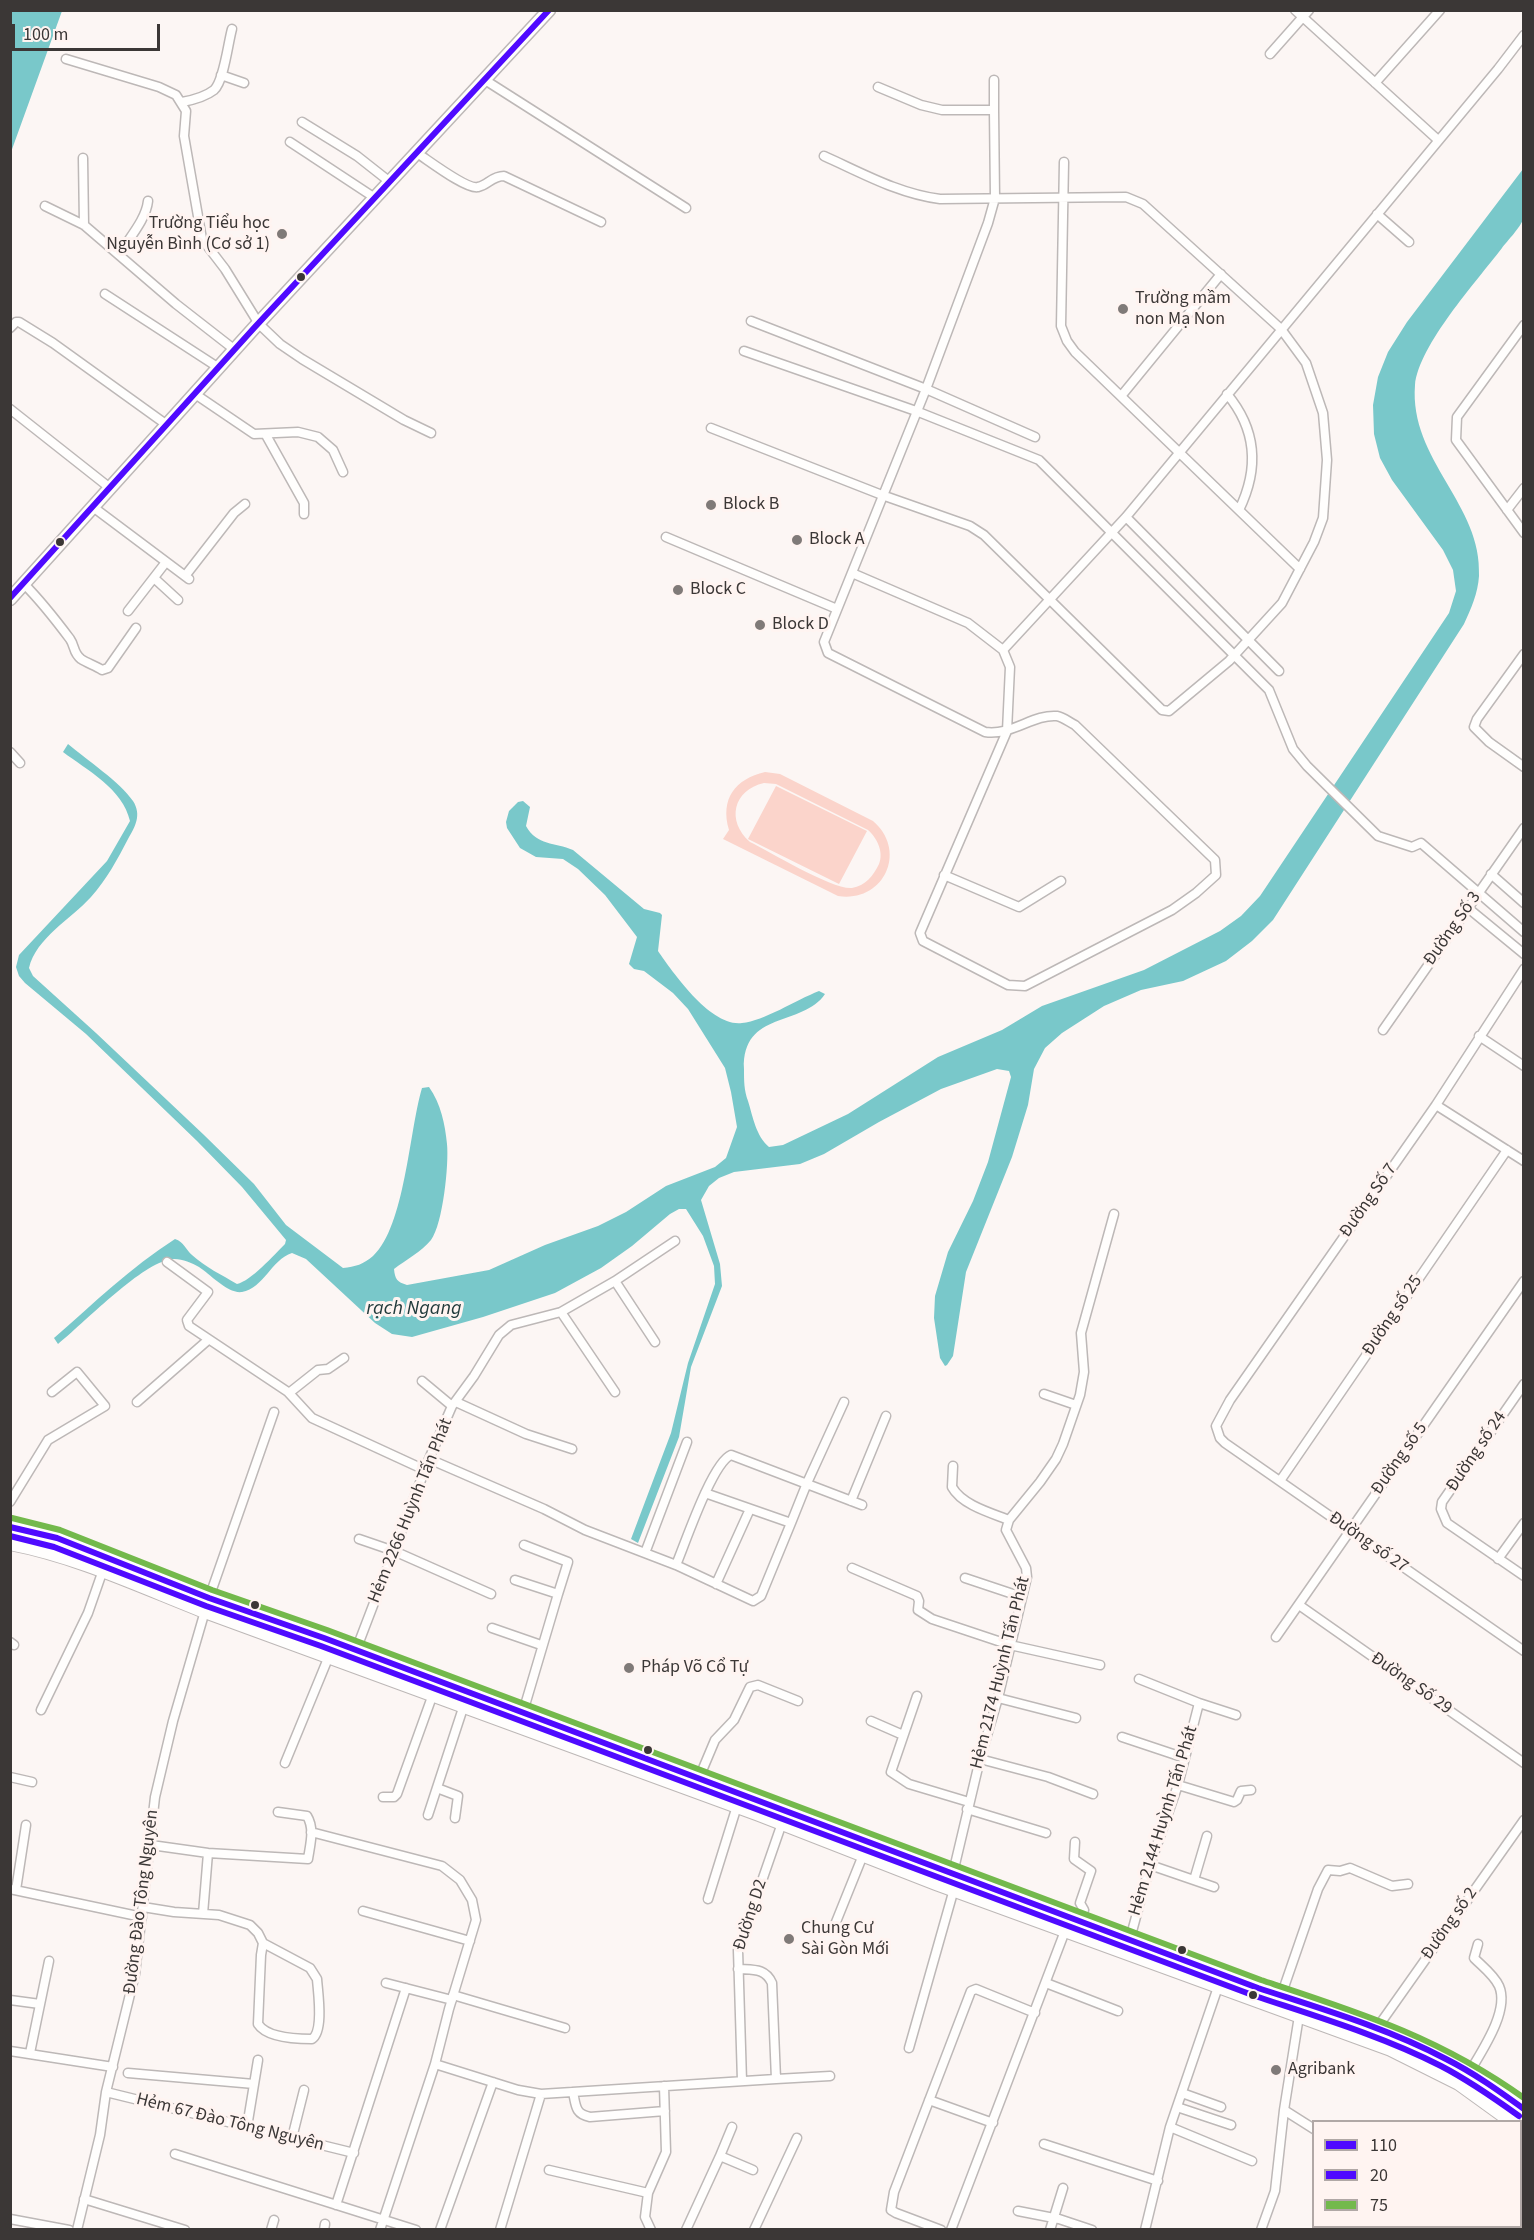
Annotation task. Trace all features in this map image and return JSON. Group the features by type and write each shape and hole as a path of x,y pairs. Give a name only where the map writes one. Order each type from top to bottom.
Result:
{"main road":[{"path":"12,596 549,10"},
{"path":"10,1527 57,1538 329,1656 464,1705 699,1778 1130,1939 1299,2016 1390,2049 1459,2083 1512,2120"},
{"path":"11,1543 39,1548 207,1604 356,1650 523,1712 737,1806 954,1890 1065,1931 1220,1980 1281,1996 1377,2028 1434,2053 1486,2082 1524,2109"}],"street":[{"path":"1295,10 1306,14 1438,140"},
{"path":"1375,82 1440,10"},
{"path":"1270,54 1306,14"},
{"path":"182,102 198,99 215,89 221,75 232,29"},
{"path":"1003,650 1111,533 1524,35"},
{"path":"66,59 159,87 176,95 186,111 184,136 202,239 225,269 259,324 280,344 302,359 404,420 431,433"},
{"path":"221,75 244,84"},
{"path":"485,80 686,208"},
{"path":"852,573 968,623 1003,650 1010,667 1007,731 920,933 926,943 1008,985 1024,986 1172,910 1216,875 1215,860 1075,725 1059,716 1047,717 1007,731 992,733 980,731 828,653 824,642 926,389 995,198 994,80"},
{"path":"878,87 921,105 942,110 994,111"},
{"path":"302,122 357,156 390,183"},
{"path":"290,142 375,198"},
{"path":"417,153 457,179 474,187 482,186 494,177 504,176 601,222"},
{"path":"711,428 882,495 970,526 984,535 1162,710 1169,711 1235,655 1249,640 1282,603 1314,542 1323,518 1327,478 1326,442 1323,413 1306,363 1281,329 1143,204 1126,197 940,199 925,197 902,191 824,156"},
{"path":"83,158 84,225"},
{"path":"1064,162 1061,326 1067,341 1075,352 1300,569"},
{"path":"119,255 147,208 148,201"},
{"path":"45,206 84,225 176,304 235,350"},
{"path":"1377,214 1409,242"},
{"path":"1122,395 1221,274"},
{"path":"105,294 219,368"},
{"path":"751,321 926,389 1035,437"},
{"path":"10,328 19,322 53,343 167,425"},
{"path":"1524,325 1457,417 1456,440 1524,533"},
{"path":"744,351 916,411 1039,460 1269,690 1293,749 1306,766 1378,836 1412,847 1421,843 1524,932"},
{"path":"195,394 243,429 254,434 298,432 318,437 333,450 343,472"},
{"path":"1227,394 1243,414 1252,456 1252,477 1239,510"},
{"path":"10,410 110,488"},
{"path":"266,435 304,503 304,514"},
{"path":"1507,510 1524,488"},
{"path":"93,507 187,578 234,513 245,504"},
{"path":"1125,516 1279,670"},
{"path":"666,537 837,609"},
{"path":"128,611 166,562"},
{"path":"154,578 178,600"},
{"path":"24,584 44,603 47,612 71,641 75,653 81,659 102,670 108,668 136,628"},
{"path":"1524,654 1477,719 1474,727 1482,737 1524,767"},
{"path":"10,752 20,763"},
{"name":"Đường Số 3","path":"1383,1030 1524,828"},
{"path":"1491,874 1524,903"},
{"path":"944,875 1019,907 1061,881"},
{"path":"1468,908 1524,954"},
{"name":"Đường Số 7","path":"1217,1431 1217,1422 1230,1400 1436,1104 1524,969"},
{"path":"1479,1036 1524,1066"},
{"path":"1436,1104 1524,1161"},
{"name":"Đường số 25","path":"1280,1481 1507,1150"},
{"path":"953,1466 951,1487 958,1495 1009,1520 1056,1459 1080,1395 1084,1372 1081,1333 1114,1214"},
{"name":"Hẻm 2266 Huỳnh Tấn Phát","path":"356,1650 429,1459 454,1404 499,1335 506,1328 561,1312 615,1281 675,1241"},
{"path":"167,1262 208,1292 187,1320 189,1326 289,1393 312,1418 425,1470"},
{"path":"615,1281 655,1342"},
{"name":"Đường số 5","path":"1276,1637 1524,1281"},
{"path":"561,1312 615,1392"},
{"path":"137,1402 208,1340"},
{"path":"289,1393 318,1370 328,1369 344,1358"},
{"path":"10,1502 48,1440 105,1406 79,1372 75,1372 52,1392"},
{"path":"422,1381 454,1404 526,1434 572,1449"},
{"name":"Đường số 24","path":"1498,1559 1447,1523 1441,1509 1442,1502 1524,1384"},
{"path":"1044,1394 1076,1405"},
{"path":"429,1459 544,1509 585,1530 676,1565 753,1601 758,1599 844,1402"},
{"name":"Đường Đào Tông Nguyên","path":"77,2229 99,2135 106,2092 135,1974 155,1797 165,1755 207,1604 274,1412"},
{"path":"851,1501 886,1416"},
{"name":"Đường số 27","path":"1217,1431 1226,1443 1524,1651"},
{"path":"645,1553 687,1442"},
{"path":"676,1565 705,1493 722,1462 730,1455 862,1505"},
{"path":"705,1493 791,1522"},
{"path":"716,1584 750,1509"},
{"name":"Hẻm 2174 Huỳnh Tấn Phát","path":"952,1873 980,1759 998,1698 1027,1572 1007,1534 1009,1520"},
{"path":"1524,1523 1498,1559 1524,1576"},
{"path":"359,1539 394,1551 491,1594"},
{"path":"523,1712 541,1645 568,1562 524,1545"},
{"path":"852,1568 917,1596 918,1610 932,1619 1010,1645 1100,1665"},
{"path":"41,1710 88,1613 103,1570"},
{"path":"965,1578 1022,1597"},
{"path":"515,1580 558,1594"},
{"name":"Đường Số 29","path":"1299,1605 1524,1763"},
{"path":"492,1628 541,1645"},
{"path":"285,1763 329,1656"},
{"path":"1139,1679 1236,1715"},
{"path":"699,1778 715,1740 734,1720 750,1688 758,1685 798,1701"},
{"path":"383,1797 393,1797 397,1794 433,1694"},
{"path":"917,1696 890,1770 891,1773 909,1784 1046,1833"},
{"path":"998,1698 1076,1718"},
{"name":"Hẻm 2144 Huỳnh Tấn Phát","path":"1130,1939 1150,1865 1178,1785 1199,1703"},
{"path":"428,1815 464,1705"},
{"path":"871,1721 903,1736"},
{"path":"1122,1737 1185,1758"},
{"path":"980,1759 1048,1777 1093,1794"},
{"path":"10,1777 32,1782"},
{"path":"1178,1785 1234,1802 1241,1791 1251,1790"},
{"path":"436,1788 458,1796 454,1818"},
{"path":"708,1899 737,1806"},
{"path":"151,1845 208,1852 308,1859 311,1832 309,1819 307,1816 278,1812"},
{"name":"Đường số 2","path":"1377,2028 1524,1820"},
{"name":"Đường D2","path":"742,2081 738,1950 782,1823"},
{"path":"26,1826 13,1889 142,1917"},
{"path":"311,1832 442,1866 460,1880 472,1900 476,1920 452,1997 435,2064 380,2229"},
{"path":"1194,1880 1208,1836"},
{"path":"1075,1842 1074,1858 1091,1871 1080,1903 1084,1910 1080,1920"},
{"path":"203,1914 208,1852"},
{"path":"834,1927 863,1855"},
{"path":"1150,1865 1214,1887"},
{"path":"1281,1996 1318,1889 1328,1870 1340,1871 1350,1868 1392,1886 1408,1884"},
{"path":"909,2048 954,1890"},
{"path":"143,1907 219,1916 250,1925 258,1933 263,1943 310,1968 315,1972 317,1979 319,2027 316,2036 312,2039 270,2034 262,2030 258,2024 263,1943"},
{"path":"363,1911 470,1941"},
{"path":"951,2229 1065,1931"},
{"path":"1469,2073 1491,2036 1502,1999 1497,1982 1474,1958 1479,1944"},
{"path":"30,2053 49,1961"},
{"path":"738,1969 762,1971 769,1976 772,1983 776,2079"},
{"path":"1145,2229 1170,2127 1220,1980"},
{"path":"386,1983 452,1997 565,2028"},
{"path":"1046,1983 1118,2011"},
{"path":"336,2205 406,1988"},
{"path":"941,2229 896,2213 891,2210 890,2206 971,1991 976,1989 1035,2013"},
{"path":"10,2000 40,2004"},
{"path":"1261,2229 1275,2191 1284,2110 1299,2016"},
{"path":"10,2051 113,2067"},
{"path":"247,2127 258,2060"},
{"path":"435,2064 518,2090 542,2094 830,2076"},
{"path":"128,2073 254,2084"},
{"path":"440,2229 493,2082"},
{"path":"651,2229 645,2217 648,2193 666,2152 664,2086"},
{"path":"292,2138 304,2090"},
{"name":"Hẻm 67 Đào Tông Nguyên","path":"106,2092 354,2153"},
{"path":"573,2092 579,2114 590,2117 665,2111"},
{"path":"1182,2093 1221,2107"},
{"path":"500,2229 542,2094"},
{"path":"929,2100 993,2123"},
{"path":"1177,2107 1231,2125"},
{"path":"1284,2110 1312,2128"},
{"path":"686,2229 732,2127"},
{"path":"1170,2127 1252,2161"},
{"path":"754,2229 797,2138"},
{"path":"1044,2144 1158,2181"},
{"path":"175,2154 416,2229"},
{"path":"720,2156 753,2170"},
{"path":"549,2170 648,2193"},
{"path":"1050,2229 1063,2188"},
{"path":"84,2199 185,2229"},
{"path":"1018,2211 1054,2217 1092,2229"},
{"path":"10,2219 69,2229"}],"shaded area":[{"path":"765,772 780,774 873,821 883,833 889,846 886,872 879,883 868,891 854,896 838,896 723,839 729,830 727,809 732,792 738,785 754,775","holes":["764,783 776,784 871,833 877,841 881,855 879,864 868,879 852,888 831,883 750,842 742,834 736,816 736,807 740,799 745,792 754,787"]},
{"path":"776,786 867,831 839,884 748,839"}],"water":[{"path":"10,11 62,11 11,152"},
{"name":"rạch Ngang","path":"1523,169 1524,215 1522,222 1437,333 1419,369 1415,385 1416,412 1423,436 1470,527 1477,550 1478,582 1474,601 1464,624 1273,920 1252,941 1226,961 1183,981 1141,990 1104,1006 1062,1033 1045,1048 1034,1069 1028,1105 1012,1157 966,1272 953,1356 947,1365 945,1366 940,1358 934,1318 935,1296 948,1252 973,1201 988,1162 1011,1077 1009,1071 997,1069 941,1089 824,1154 800,1164 734,1172 719,1178 709,1186 701,1200 720,1264 722,1286 691,1367 679,1437 638,1543 631,1539 671,1433 688,1363 715,1284 714,1266 703,1236 686,1209 679,1209 670,1214 601,1268 555,1293 412,1337 392,1334 375,1323 306,1259 292,1253 278,1261 256,1285 242,1292 225,1287 192,1263 176,1259 168,1260 142,1273 127,1284 58,1344 54,1338 128,1274 175,1239 202,1263 237,1284 262,1267 285,1244 286,1240 242,1187 197,1141 86,1034 19,976 16,967 19,955 107,861 130,821 120,799 112,790 63,752 68,744 127,794 136,806 137,821 116,862 102,883 91,897 39,947 29,968 33,976 254,1184 286,1225 343,1268 366,1261 384,1242 405,1177 422,1088 429,1087 442,1114 447,1144 442,1208 431,1240 419,1252 394,1269 395,1275 397,1280 407,1285 489,1270 545,1245 598,1226 626,1212 666,1186 715,1167 726,1158 737,1127 725,1068 688,1009 673,993 644,971 634,969 629,964 637,937 605,895 578,869 563,859 536,857 520,848 507,828 506,822 509,811 518,802 523,801 530,807 526,826 535,837 573,850 644,909 662,915 658,951 683,985 718,1017 730,1022 742,1023 770,1014 819,991 825,994 803,1011 763,1028 753,1037 746,1050 744,1081 746,1093 758,1132 769,1147 783,1145 848,1114 938,1057 1002,1030 1042,1006 1144,970 1220,931 1241,916 1260,896 1449,613 1456,591 1453,570 1443,550 1392,480 1380,458 1374,434 1373,405 1378,377 1388,352 1407,322"}],"transit line":[{"name":"110","path":"10,598 254,328 549,10"},
{"name":"75","path":"12,1518 60,1530 212,1590 327,1630 1261,1980 1364,2015 1461,2058 1524,2098"},
{"name":"110","path":"10,1527 57,1538 209,1598 324,1638 1258,1988 1377,2028 1456,2064 1524,2109"},
{"name":"20","path":"10,1536 54,1547 206,1606 321,1646 1255,1996 1373,2036 1451,2071 1519,2116"}],"place":[{"name":"Trường Tiểu học Nguyễn Bình (Cơ sở 1)","path":"282,234"},
{"name":"Trường mầm non Mạ Non","path":"1123,309"},
{"name":"Block B","path":"711,505"},
{"name":"Block A","path":"797,540"},
{"name":"Block C","path":"678,590"},
{"name":"Block D","path":"760,625"},
{"name":"Pháp Võ Cổ Tự","path":"629,1668"},
{"name":"Chung Cư Sài Gòn Mới","path":"789,1939"},
{"name":"Agribank","path":"1276,2070"}]}
